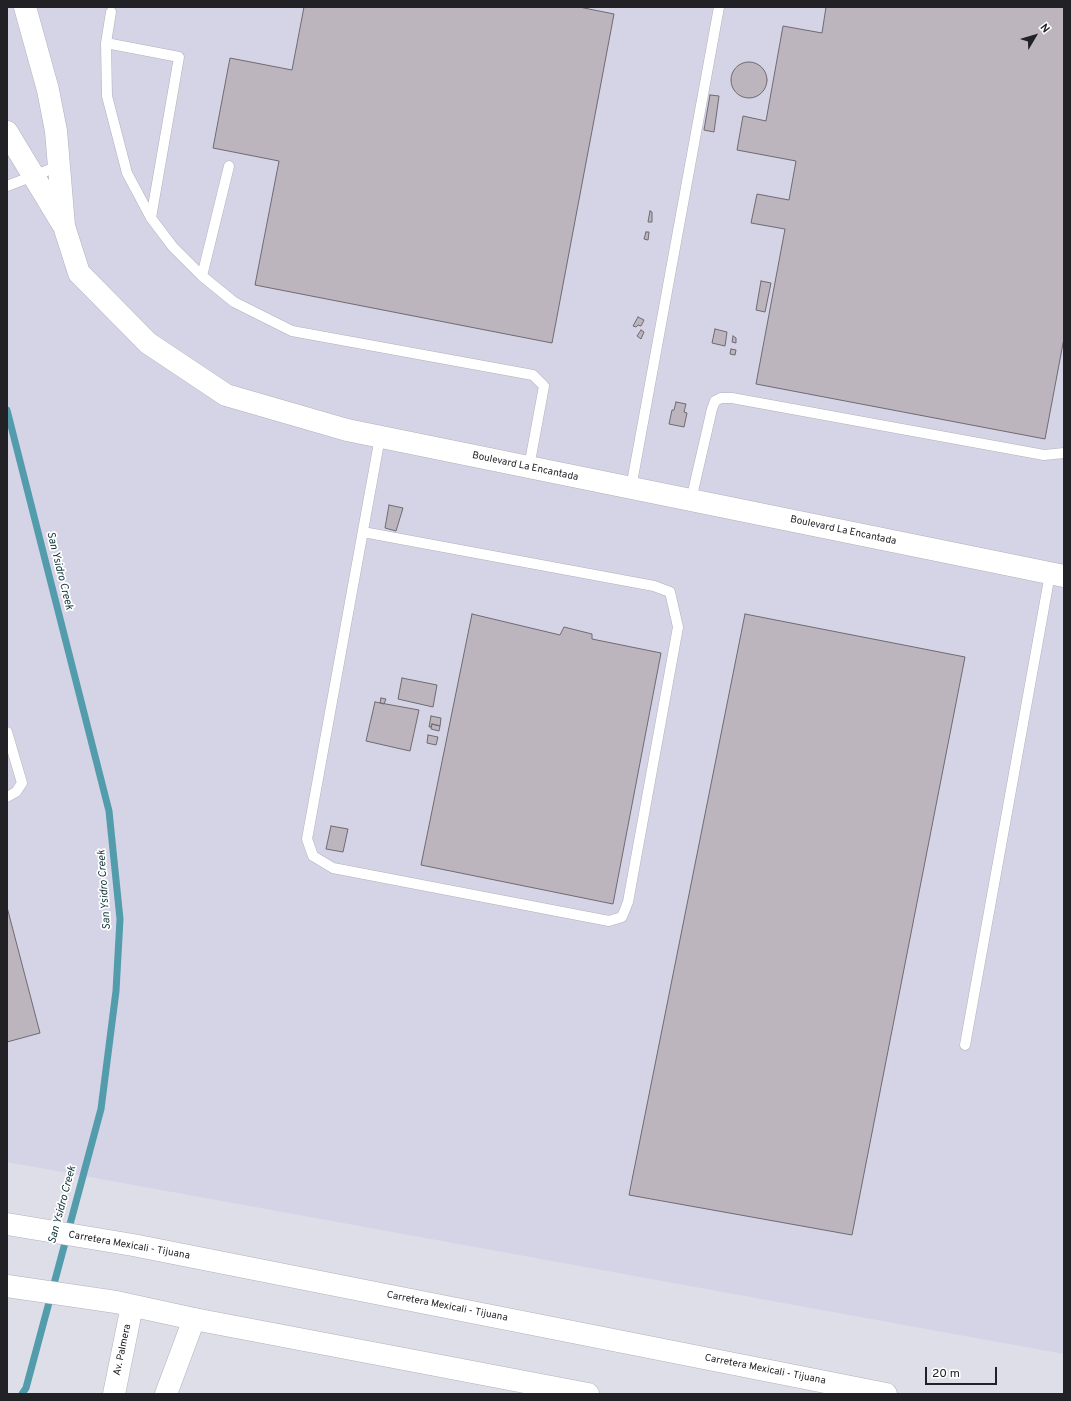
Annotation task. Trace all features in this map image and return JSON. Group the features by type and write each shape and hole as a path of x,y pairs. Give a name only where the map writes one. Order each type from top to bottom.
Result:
{"main road":[{"name":"Boulevard La Encantada","path":"24,7 48,90 56,131 64,226 79,273 148,343 226,395 347,430 1057,575"},
{"name":"Boulevard La Encantada","path":"7,132 64,226"},
{"name":"Carretera Mexicali - Tijuana","path":"17,1226 133,1245 886,1394"},
{"path":"14,1287 124,1304 194,1319 588,1394"},
{"name":"Av. Palmera","path":"114,1394 124,1304"},
{"path":"166,1394 194,1319"}],"lane":[{"path":"631,488 720,7"},
{"path":"111,12 106,43 106,96 127,173 151,218 173,247 202,276 234,302 292,331 533,375 544,386 529,468"},
{"path":"106,43 179,57 151,218"},
{"path":"7,186 34,177 59,166"},
{"path":"202,276 229,166"},
{"path":"691,500 712,409 715,401 721,398 732,398 1044,455 1064,453"},
{"path":"363,532 654,586 670,592 678,627 628,902 622,916 609,921 333,868 313,856 306,839 380,437"},
{"path":"966,1045 1057,575"},
{"path":"7,732 22,783 16,792 7,797"}],"shaded area":[{"path":"7,7 1064,7 1064,1354 7,1162"}],"building":[{"path":"304,7 579,7 614,14 552,343 255,285 279,161 213,148 230,58 292,70"},
{"path":"826,7 1064,7 1064,338 1045,439 756,384 785,229 751,223 757,194 789,200 796,161 737,150 743,116 766,121 783,26 822,33"},
{"path":"749,62 762,67 767,80 762,93 749,98 736,93 731,80 736,67"},
{"path":"710,95 719,96 714,132 704,130"},
{"path":"650,211 652,212 652,222 648,222"},
{"path":"646,232 649,232 648,240 644,239"},
{"path":"761,281 771,283 765,312 756,310"},
{"path":"638,317 644,320 641,326 633,326"},
{"path":"715,329 727,332 725,346 712,343"},
{"path":"641,330 644,332 641,339 637,336"},
{"path":"733,336 736,338 736,343 732,342"},
{"path":"731,349 736,350 735,355 730,354"},
{"path":"676,402 686,404 684,412 687,413 684,427 669,424 672,410 674,410"},
{"path":"389,505 403,508 396,531 385,528"},
{"path":"472,614 560,635 564,627 592,634 592,639 661,653 613,904 421,865"},
{"path":"745,614 965,657 852,1235 629,1195"},
{"path":"402,678 437,685 433,707 398,699"},
{"path":"381,698 386,699 384,704 380,703"},
{"path":"375,702 419,710 410,751 366,741"},
{"path":"431,716 441,718 440,726 432,724 431,727 429,727"},
{"path":"432,724 440,726 439,731 431,729"},
{"path":"428,735 438,737 436,745 427,743"},
{"path":"331,826 348,829 343,852 326,849"},
{"path":"7,907 40,1033 7,1042"}],"waterway":[{"name":"San Ysidro Creek","path":"7,410 109,811 120,919 116,991 101,1109 26,1388 22,1394"}]}
